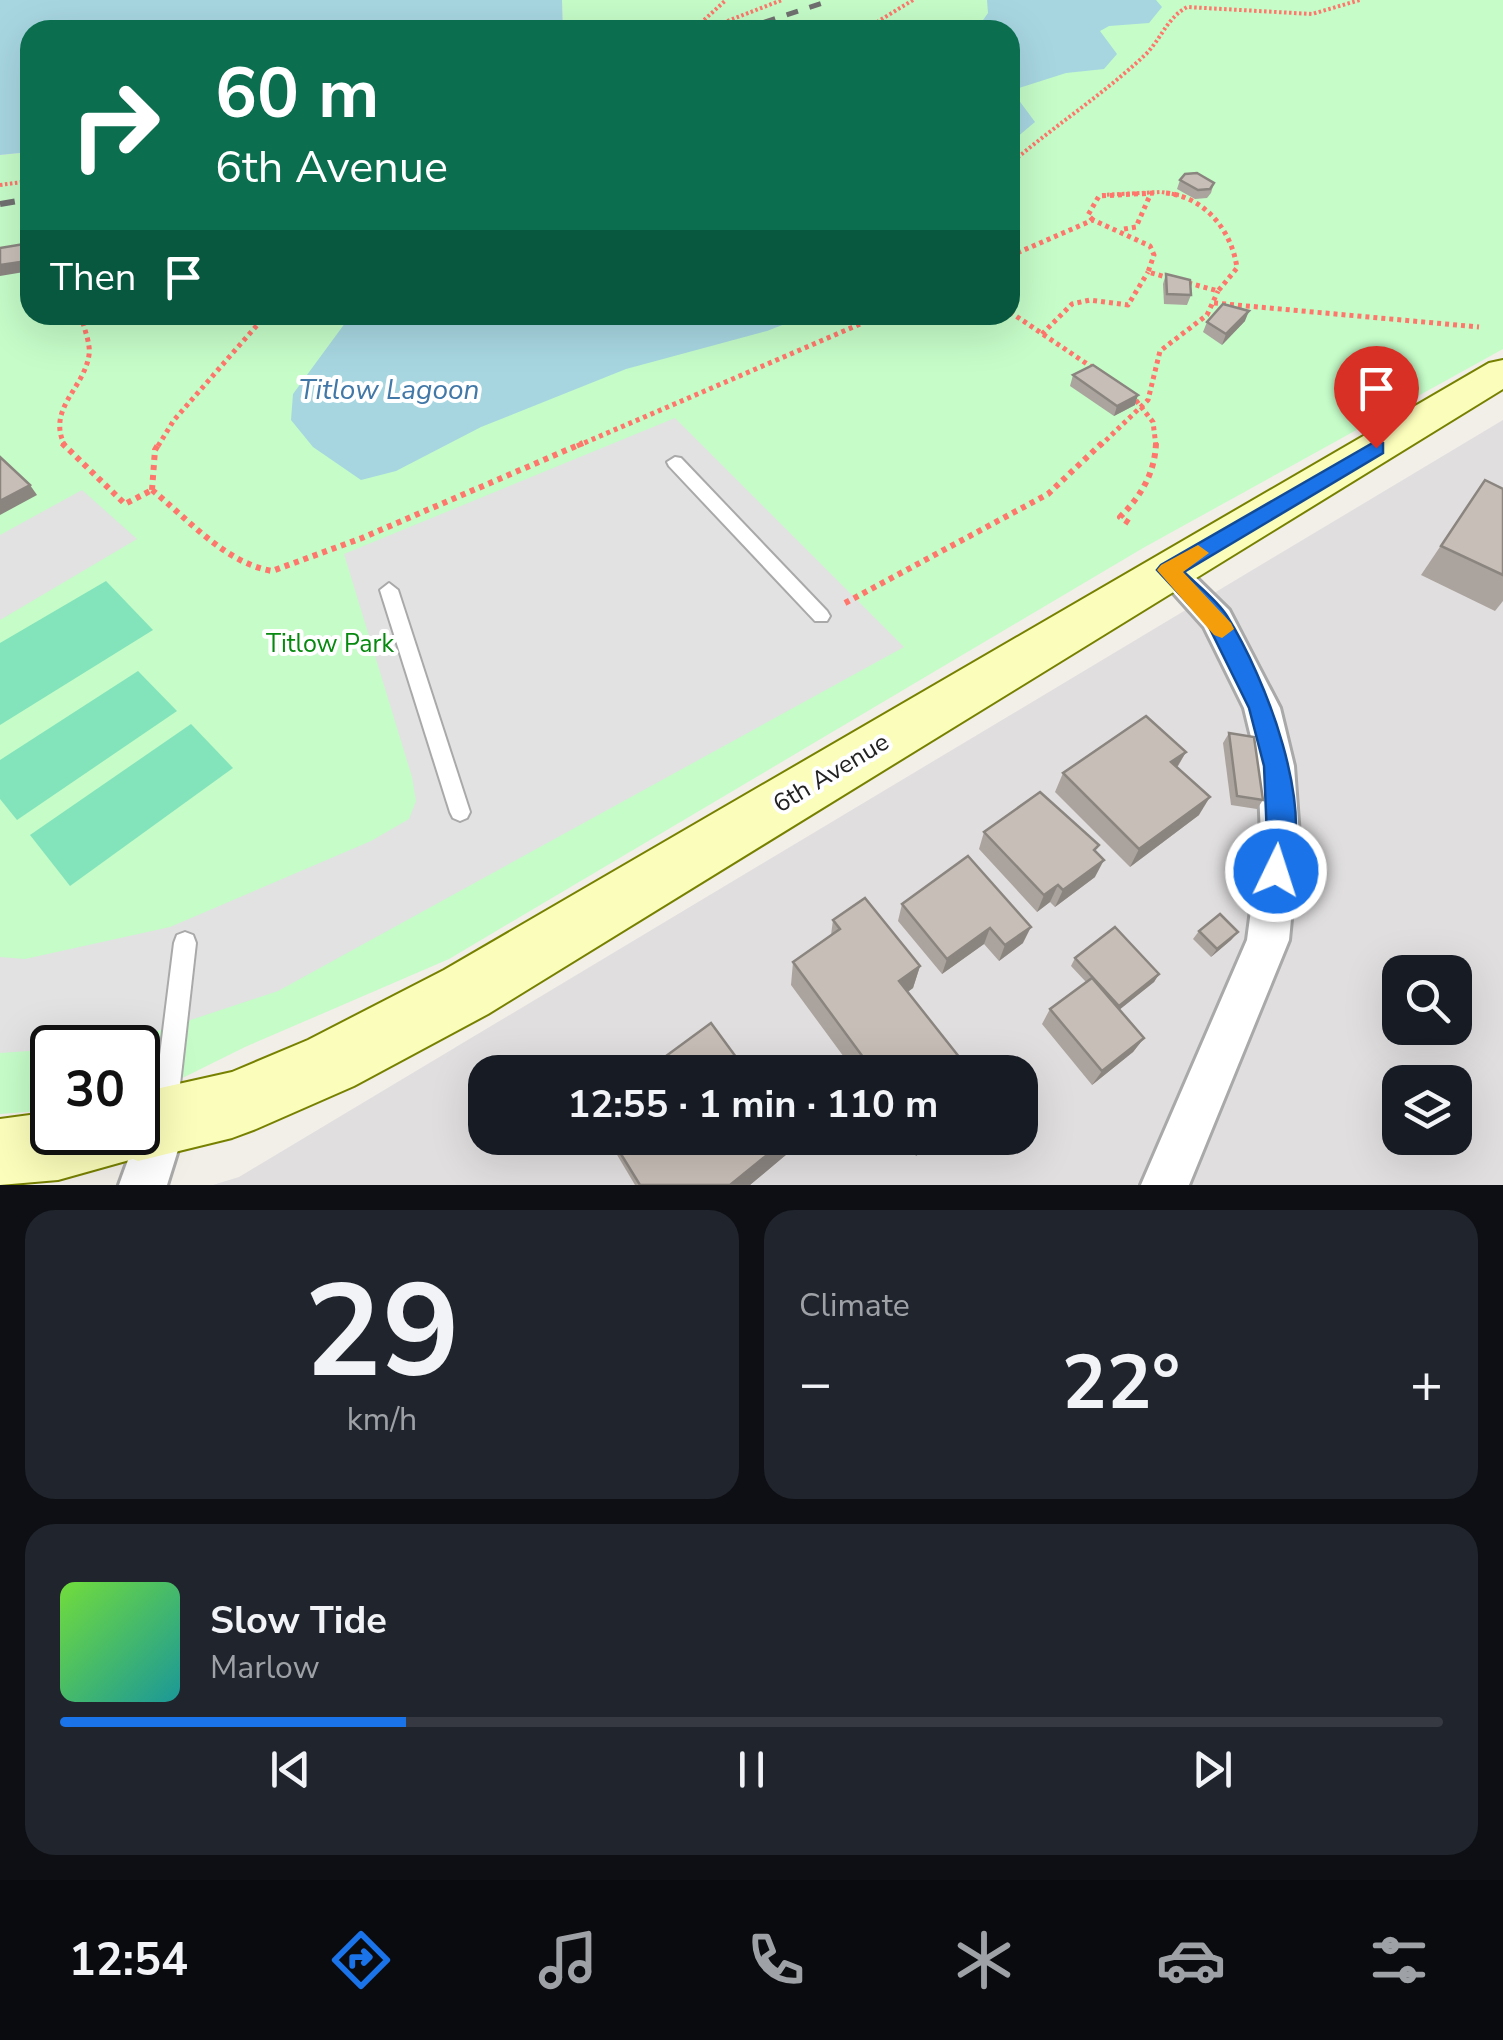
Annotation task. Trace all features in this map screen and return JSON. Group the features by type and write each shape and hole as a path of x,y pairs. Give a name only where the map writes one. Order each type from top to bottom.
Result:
{"street":[{"name":"6th Avenue","path":"160,1122 232,1105 331,1064 466,992 1168,570 1491,349"},
{"path":"1165,1185 1268,940 1280,836 1276,766 1262,708 1217,619 1168,570"},
{"name":"6th Avenue","path":"0,1153 30,1149"},
{"path":"141,1155 143,1185"}],"lane":[{"path":"674,462 821,616"},
{"path":"389,590 460,812"},
{"path":"160,1072 170,1046 184,942"}],"path":[{"path":"704,20 726,0"},
{"path":"729,20 782,0"},
{"path":"880,20 913,0"},
{"path":"1020,156 1150,51 1176,13 1186,7 1234,5 1299,15 1326,13 1360,0"},
{"path":"821,616 1048,494 1144,404 1160,351 1206,315 1237,268 1232,240 1190,198 1118,191 1099,196 1088,215 1150,246 1154,260 1128,305 1081,301 1061,311 1042,334"},
{"path":"1123,230 1136,227 1151,193"},
{"path":"1020,252 1093,220"},
{"path":"1148,272 1218,292"},
{"path":"1214,303 1491,349"},
{"path":"1020,319 1103,374"},
{"path":"83,325 90,356 62,408 58,426 62,443 125,504 152,490"},
{"path":"152,490 155,450 174,420 257,325"},
{"path":"152,490 236,556 260,572 272,571 327,552 859,325"},
{"path":"1117,384 1144,404 1156,431 1156,461 1145,493 1120,517 1129,523"}],"shaded area":[{"path":"675,418 904,647 278,991 160,1030 160,1025 30,1025 30,1051 0,1053 0,957 25,959 170,927 371,841 409,819 416,801 412,777 344,554"},
{"path":"1503,420 1503,1185 213,1185 239,1177"},
{"path":"82,490 137,539 0,620 0,535"}],"green space":[{"name":"Titlow Park","path":"562,0 1503,0 1503,349 1143,548 449,959 245,1047 160,1089 160,1025 30,1025 30,1112 0,1114 0,155 20,153 20,325 1020,325 1020,20 563,20"},
{"path":"106,581 153,630 0,725 0,643"},
{"path":"138,671 177,711 17,820 0,799 0,760"},
{"path":"191,724 233,768 70,886 30,835"}],"water":[{"path":"0,0 562,0 563,20 20,20 20,153 0,155"},
{"path":"987,0 1156,0 1162,7 1149,23 1109,26 1100,31 1117,54 1104,69 1066,73 1020,88 1020,20 983,20 988,13"},
{"path":"1020,102 1035,122 1020,135"},
{"name":"Titlow Lagoon","path":"344,325 782,325 626,369 481,427 396,471 361,480 313,447 291,420 293,394"}],"building":[{"path":"1197,173 1214,183 1210,189 1198,190 1180,180 1185,174"},
{"path":"20,245 20,262 0,265 0,248"},
{"path":"1166,274 1190,280 1191,295 1167,294"},
{"path":"1223,304 1249,311 1226,334 1207,322"},
{"path":"1093,365 1138,395 1117,406 1073,375"},
{"path":"0,457 30,485 0,501"},
{"path":"1485,480 1503,489 1503,575 1441,546"},
{"path":"1146,716 1186,752 1171,762 1210,797 1139,849 1063,773"},
{"path":"1229,733 1254,737 1263,800 1237,796"},
{"path":"1040,792 1099,845 1094,850 1104,860 1063,890 1058,885 1044,895 984,832"},
{"path":"968,856 1031,927 1005,945 990,928 947,959 902,904"},
{"path":"865,898 920,966 899,981 958,1055 861,1055 793,962 840,929 833,920"},
{"path":"1220,914 1238,932 1217,949 1199,931"},
{"path":"1115,927 1159,974 1119,1006 1075,958"},
{"path":"1092,978 1144,1038 1102,1071 1050,1009"},
{"path":"711,1023 735,1055 667,1055"},
{"path":"621,1155 767,1155 730,1185 640,1185"}],"railway":[{"path":"771,20 832,0"},
{"path":"0,204 20,201"}],"slow traffic":[{"path":"1198,553 1168,570 1217,619 1222,629"}],"route":[{"path":"1276,871 1280,836 1276,766 1262,708 1217,619 1168,570 1376,448"}]}
